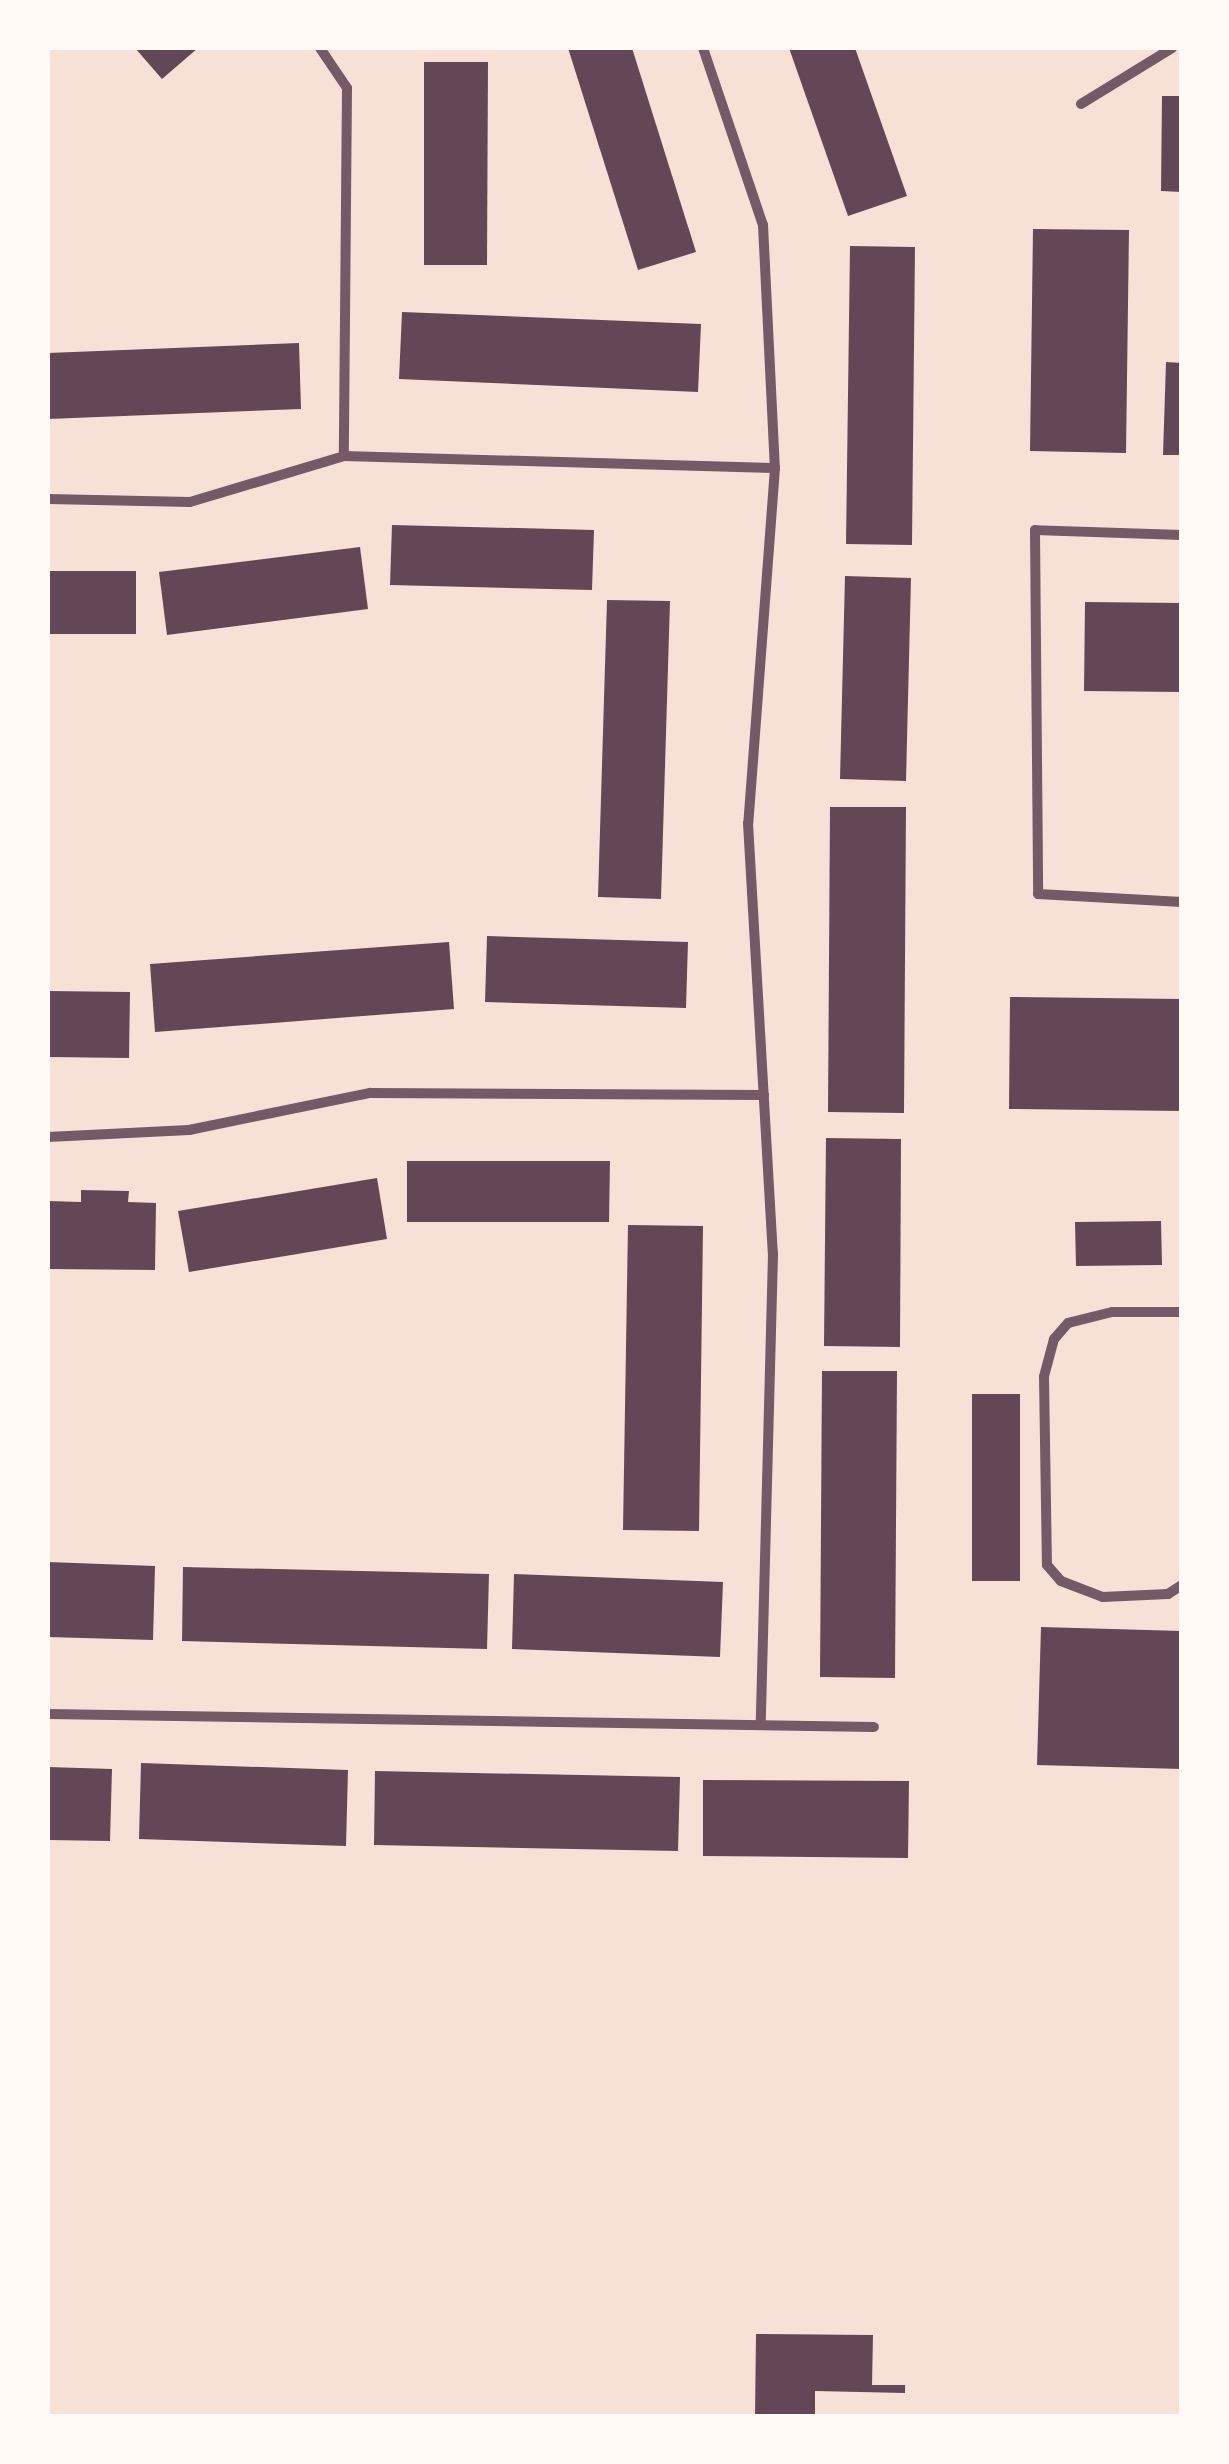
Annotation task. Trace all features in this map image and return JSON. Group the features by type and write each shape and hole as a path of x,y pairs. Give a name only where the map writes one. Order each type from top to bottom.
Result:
{"street":[{"path":"320,48 346,88 344,456"},
{"path":"704,48 763,226 775,468 748,823 773,1254 762,1725"},
{"path":"1081,104 1172,48"},
{"path":"48,499 190,502 344,456 775,468"},
{"path":"1182,534 1035,530 1038,894 1182,902"},
{"path":"48,1137 189,1130 370,1093 764,1096"},
{"path":"1182,1312 1112,1312 1068,1323 1054,1338 1044,1377 1047,1565 1061,1581 1102,1597 1168,1594 1182,1584"},
{"path":"48,1714 874,1727"}],"building":[{"path":"135,48 198,48 162,79"},
{"path":"568,48 632,48 696,252 638,270"},
{"path":"789,48 855,48 907,196 848,216"},
{"path":"424,62 488,62 487,265 424,265"},
{"path":"1162,96 1182,96 1182,192 1161,191"},
{"path":"1033,229 1129,230 1126,453 1030,451"},
{"path":"850,246 915,247 912,545 846,544"},
{"path":"402,312 701,324 698,392 399,379"},
{"path":"299,343 301,409 48,419 48,353"},
{"path":"1166,362 1182,363 1182,455 1163,455"},
{"path":"392,525 594,530 592,590 390,585"},
{"path":"360,547 368,609 167,635 159,572"},
{"path":"48,571 136,571 136,634 48,634"},
{"path":"845,576 911,578 906,781 840,779"},
{"path":"607,600 670,601 661,899 598,897"},
{"path":"1085,602 1182,603 1182,692 1084,691"},
{"path":"830,807 906,807 904,1113 828,1112"},
{"path":"487,936 688,942 686,1008 485,1002"},
{"path":"449,942 454,1009 155,1032 150,964"},
{"path":"48,991 130,992 129,1058 48,1057"},
{"path":"1010,997 1182,999 1182,1111 1009,1109"},
{"path":"826,1138 901,1139 900,1347 824,1346"},
{"path":"407,1161 610,1161 609,1222 407,1222"},
{"path":"377,1178 387,1239 189,1272 178,1211"},
{"path":"81,1190 129,1191 128,1202 156,1203 155,1270 48,1269 48,1201 81,1202"},
{"path":"1161,1221 1162,1265 1076,1266 1075,1222"},
{"path":"628,1225 703,1226 699,1531 623,1530"},
{"path":"822,1371 897,1371 895,1678 820,1677"},
{"path":"972,1394 1020,1394 1020,1581 972,1581"},
{"path":"48,1562 155,1566 153,1640 48,1637"},
{"path":"183,1567 489,1574 487,1649 182,1641"},
{"path":"514,1574 723,1582 720,1657 512,1649"},
{"path":"1041,1627 1182,1631 1182,1769 1037,1765"},
{"path":"141,1763 348,1770 346,1846 139,1839"},
{"path":"48,1767 112,1769 110,1841 48,1840"},
{"path":"375,1771 680,1777 678,1851 374,1845"},
{"path":"703,1780 909,1781 908,1858 703,1856"},
{"path":"756,2334 873,2335 872,2385 905,2385 905,2393 815,2391 815,2416 755,2416"}]}
